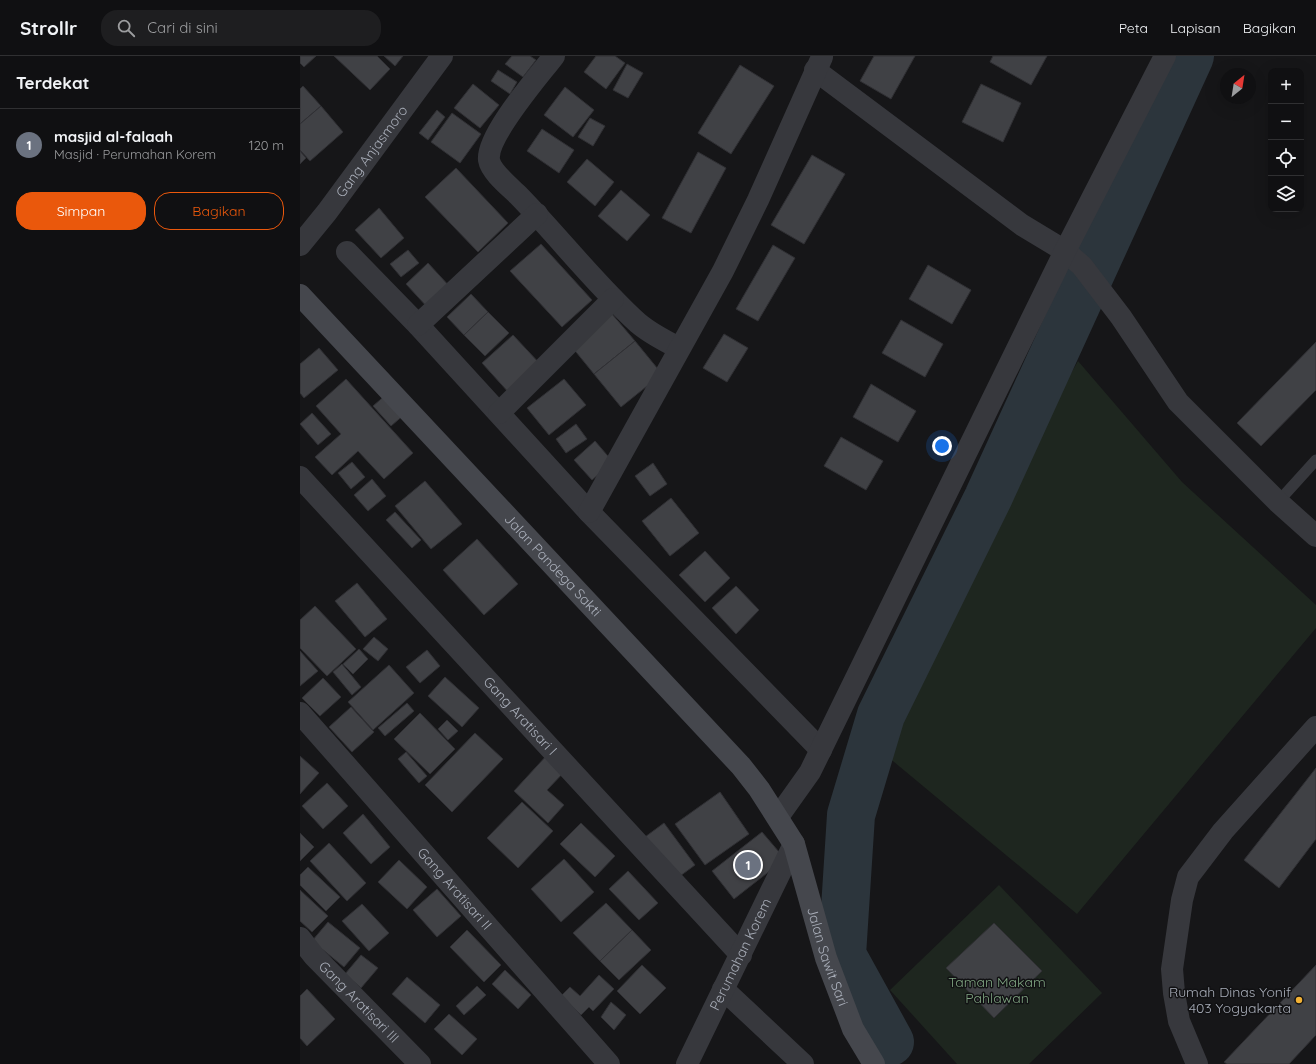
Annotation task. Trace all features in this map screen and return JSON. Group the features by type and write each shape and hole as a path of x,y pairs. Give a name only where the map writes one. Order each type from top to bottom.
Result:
{"main road":[{"name":"Jalan Pandega Sakti","path":"300,296 741,766 778,817 794,844"},
{"name":"Jalan Sawit Sari","path":"794,844 832,972 853,1030 874,1064"}],"street":[{"name":"Gang Anjasmoro","path":"300,245 327,212 442,56"},
{"path":"554,56 500,128 492,144 489,161 497,174 537,214 613,299 656,337 679,348"},
{"path":"778,817 810,772 1065,251 1165,56"},
{"path":"589,512 723,270 758,200 819,63 1022,225 1065,251 1082,266 1121,317 1178,402 1278,502 1316,536"},
{"path":"418,325 537,214"},
{"path":"347,252 418,325 589,512 821,750"},
{"path":"499,414 613,299"},
{"name":"Gang Aratisari I","path":"300,477 741,955"},
{"name":"Gang Aratisari II","path":"300,713 609,1064"},
{"path":"1197,1064 1179,1021 1174,993 1172,969 1182,900 1188,877 1223,831 1316,727"},
{"name":"Perumahan Korem","path":"687,1064 794,844"},
{"name":"Gang Aratisari III","path":"300,938 314,956 420,1064"},
{"path":"723,989 802,1064"}],"lane":[{"path":"1278,502 1316,460"}],"green space":[{"path":"1078,361 1182,482 1316,605 1316,628 1077,914 864,737"},
{"name":"Taman Makam Pahlawan","path":"999,885 1102,993 1029,1064 957,1064 890,990"}],"building":[{"path":"300,56 316,56 304,67 300,63"},
{"path":"334,56 377,56 390,69 370,90"},
{"path":"384,56 403,56 395,66"},
{"path":"512,56 530,56 536,60 523,77 505,64"},
{"path":"596,56 615,56 625,63 606,89 584,72"},
{"path":"874,56 915,56 891,99 860,81"},
{"path":"993,56 1047,56 1031,85 990,62"},
{"path":"627,64 643,73 628,98 613,90"},
{"path":"740,65 774,86 731,154 698,133"},
{"path":"498,70 517,82 510,94 491,81"},
{"path":"473,84 499,105 480,128 454,108"},
{"path":"981,84 1021,103 1003,142 962,122"},
{"path":"303,86 321,106 300,124 300,89"},
{"path":"565,87 594,110 573,137 544,115"},
{"path":"321,106 343,132 310,161 300,150 300,124"},
{"path":"437,110 445,117 428,140 419,133"},
{"path":"452,113 481,134 460,163 431,142"},
{"path":"590,118 605,126 593,146 578,137"},
{"path":"542,129 574,150 559,173 527,151"},
{"path":"300,151 306,158 300,164"},
{"path":"698,152 726,168 691,233 662,218"},
{"path":"812,155 845,174 804,244 771,225"},
{"path":"587,159 614,182 595,206 567,182"},
{"path":"456,168 508,223 478,252 425,197"},
{"path":"621,190 650,215 627,241 598,216"},
{"path":"379,208 404,238 381,258 355,230"},
{"path":"541,244 592,300 562,327 510,271"},
{"path":"773,245 795,258 758,321 736,309"},
{"path":"408,250 419,263 401,277 390,264"},
{"path":"428,263 451,288 429,309 406,284"},
{"path":"928,265 971,290 952,324 909,299"},
{"path":"471,294 488,312 464,335 447,317"},
{"path":"488,312 509,333 485,356 464,335"},
{"path":"612,314 635,341 594,374 572,347"},
{"path":"901,320 943,344 925,377 882,353"},
{"path":"724,334 748,348 727,382 703,368"},
{"path":"513,335 542,366 510,394 482,363"},
{"path":"635,341 662,374 621,407 594,374"},
{"path":"1316,342 1316,390 1261,446 1237,423"},
{"path":"319,348 338,370 304,398 300,393 300,364"},
{"path":"346,379 413,453 384,479 358,451 332,475 315,457 341,434 316,406"},
{"path":"564,379 586,405 549,435 527,408"},
{"path":"871,384 916,411 898,442 853,417"},
{"path":"388,393 406,413 391,426 373,406"},
{"path":"312,413 331,434 318,445 300,424"},
{"path":"576,424 587,439 566,453 556,439"},
{"path":"841,437 883,461 866,490 824,466"},
{"path":"595,441 613,462 592,480 574,460"},
{"path":"352,462 365,477 351,489 338,473"},
{"path":"653,463 667,484 650,496 635,476"},
{"path":"372,479 386,496 368,511 354,495"},
{"path":"425,481 462,524 431,549 395,506"},
{"path":"671,498 699,533 670,556 642,521"},
{"path":"395,512 421,540 412,548 386,520"},
{"path":"477,539 518,584 484,615 443,570"},
{"path":"705,551 730,578 705,602 679,575"},
{"path":"357,583 387,619 365,637 335,601"},
{"path":"736,586 759,610 736,634 712,608"},
{"path":"315,606 356,649 327,676 300,648 300,620"},
{"path":"374,637 388,649 378,661 363,649"},
{"path":"359,649 368,659 353,674 343,664"},
{"path":"427,650 440,666 420,683 406,667"},
{"path":"300,651 318,671 300,686"},
{"path":"342,664 361,687 352,695 333,672"},
{"path":"389,665 414,693 373,730 348,702"},
{"path":"445,677 479,708 462,727 428,696"},
{"path":"323,678 341,697 320,716 302,698"},
{"path":"407,703 414,711 385,736 378,728"},
{"path":"351,707 374,732 352,752 329,727"},
{"path":"420,713 455,749 430,774 394,739"},
{"path":"447,720 458,731 448,740 438,729"},
{"path":"475,733 503,759 452,812 425,785"},
{"path":"406,752 427,776 419,783 398,759"},
{"path":"548,754 566,770 547,790 564,805 548,823 514,791"},
{"path":"300,756 319,773 300,794"},
{"path":"1316,768 1316,839 1279,888 1244,860"},
{"path":"327,783 348,806 323,829 302,806"},
{"path":"720,792 749,834 705,865 675,824"},
{"path":"522,802 553,831 518,868 487,838"},
{"path":"363,814 390,847 371,864 343,833"},
{"path":"581,823 615,856 595,877 560,844"},
{"path":"664,823 695,865 676,879 645,837"},
{"path":"762,832 785,859 734,899 712,871"},
{"path":"300,833 314,847 300,861"},
{"path":"329,843 366,883 347,901 310,861"},
{"path":"564,859 594,892 561,922 531,889"},
{"path":"399,860 427,887 407,909 378,882"},
{"path":"308,867 340,897 326,911 300,885 300,875"},
{"path":"628,871 658,903 639,920 609,889"},
{"path":"437,889 461,916 437,937 413,910"},
{"path":"300,890 328,916 312,932 300,921"},
{"path":"606,903 632,930 600,961 573,933"},
{"path":"362,904 389,933 369,951 342,921"},
{"path":"328,922 360,948 344,967 312,941"},
{"path":"994,923 1042,971 994,1018 946,968"},
{"path":"467,930 501,965 484,982 450,947"},
{"path":"632,930 651,950 619,980 600,961"},
{"path":"361,955 378,968 361,988 345,974"},
{"path":"642,965 666,988 640,1014 617,991"},
{"name":"Rumah Dinas Yonif 403 Yogyakarta","path":"1316,965 1316,1035 1289,1064 1227,1064 1224,1062"},
{"path":"505,970 531,995 518,1009 492,984"},
{"path":"599,975 614,989 593,1011 589,1007 581,1015 561,996 570,987 580,996"},
{"path":"407,977 440,1005 425,1023 392,994"},
{"path":"477,986 486,995 464,1015 456,1006"},
{"path":"307,989 335,1019 307,1046 300,1038 300,996"},
{"path":"611,1002 626,1015 614,1030 601,1017"},
{"path":"449,1014 477,1039 462,1055 434,1029"}],"waterway":[{"path":"890,1042 842,955 851,815 881,715 988,498 1190,56"}],"place":[{"name":"masjid al-falaah","path":"748,865"},
{"name":"Rumah Dinas Yonif 403 Yogyakarta","path":"1299,1000"}]}
